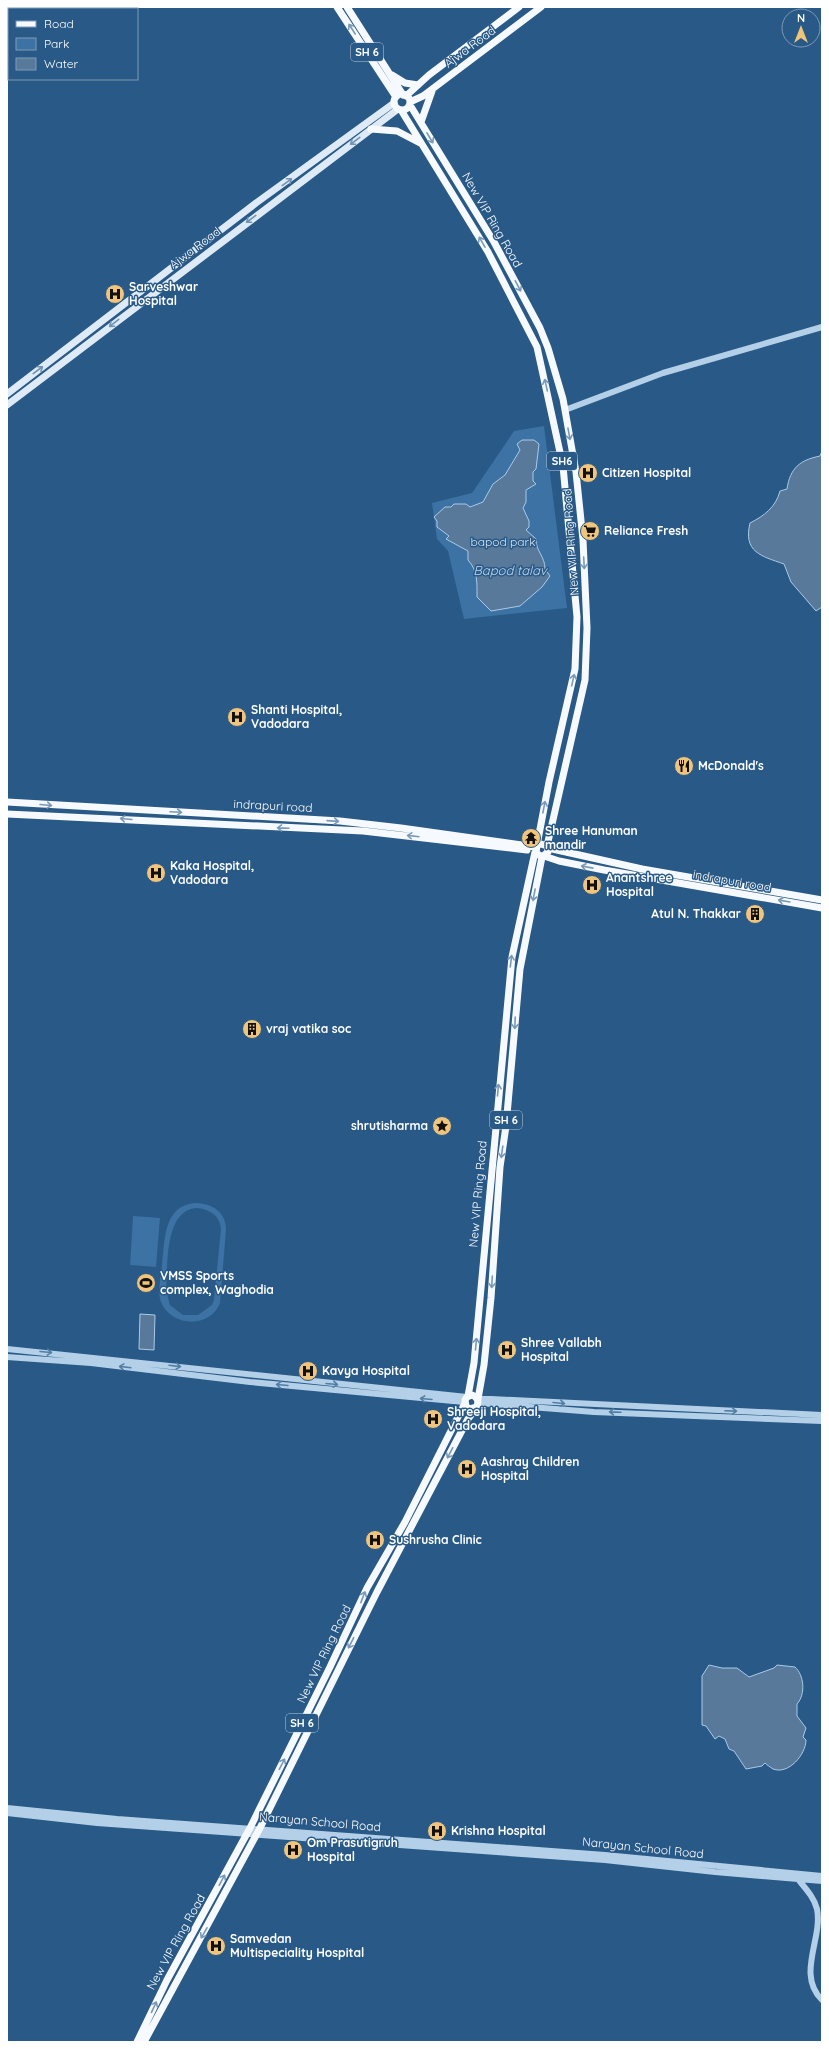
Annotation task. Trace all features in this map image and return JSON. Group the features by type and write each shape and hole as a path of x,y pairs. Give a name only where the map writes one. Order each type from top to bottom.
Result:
{"main road":[{"name":"New VIP Ring Road","path":"144,2042 258,1831 377,1592 478,1402 491,1298 498,1181 515,1035 520,969 543,856 548,852 547,847 585,680 587,622 583,540 576,472 565,410 548,348 540,328 494,242 421,122 402,102 337,7"},
{"name":"New VIP Ring Road","path":"137,2042 167,1980 248,1830 330,1667 367,1588 405,1522 466,1400 474,1363 512,957 549,782 576,669 577,617 563,466 537,347 488,252 422,144 390,74 347,7"},
{"name":"Ajwa Road","path":"7,406 371,129 402,102 418,85 519,7"},
{"name":"Ajwa Road","path":"7,394 256,204 402,102 433,89 541,7"},
{"path":"390,74 406,82 418,85"},
{"path":"421,122 433,89"},
{"path":"371,129 397,131 422,144"},
{"name":"indrapuri road","path":"7,802 340,821 536,849 543,856 559,862 822,908"},
{"name":"indrapuri road","path":"7,814 378,832 536,849"},
{"name":"indrapuri road","path":"536,849 541,844 547,847 642,869 822,900"},
{"path":"474,1396 478,1402 469,1408 466,1400 474,1396"}],"street":[{"path":"565,410 663,373 822,327"},
{"path":"7,1349 466,1400"},
{"path":"7,1357 91,1363 250,1382 466,1400"},
{"path":"478,1402 512,1400 822,1416"},
{"path":"478,1402 594,1412 822,1421"},
{"name":"Narayan School Road","path":"7,1808 258,1831 605,1855 822,1876"},
{"path":"7,1813 97,1823 248,1830"},
{"path":"258,1831 605,1860 715,1872 822,1881"},
{"path":"798,1878 811,1895 817,1910 818,1925 810,1961 814,1991 822,2000"}],"green space":[{"name":"bapod park","path":"544,426 567,608 464,619 448,551 437,539 432,503 472,493 514,431"},
{"path":"196,1203 213,1207 224,1218 226,1230 220,1303 215,1311 208,1317 200,1321 190,1322 173,1316 166,1310 161,1302 159,1293 165,1235 172,1217 177,1210 185,1205","holes":["196,1208 209,1211 216,1216 221,1229 214,1300 212,1305 198,1315 183,1315 170,1305 166,1290 168,1254 173,1229 178,1219 186,1211"]},
{"path":"133,1216 160,1218 156,1267 130,1265"}],"water":[{"name":"Bapod talav","path":"522,440 534,440 539,444 536,469 533,472 533,481 536,484 526,490 526,502 523,508 529,521 529,527 526,530 536,539 537,547 544,561 545,569 550,576 542,587 520,606 491,611 477,597 476,577 474,568 468,560 468,551 446,539 449,536 437,527 437,521 434,517 445,507 451,507 454,504 466,504 470,507 483,502 493,484 505,475 520,450 517,444"},
{"path":"822,451 822,607 816,611 791,582 784,564 761,555 752,547 749,541 749,533 750,523 769,510 776,502 780,491 787,489 793,470 807,460 820,456"},
{"path":"140,1314 155,1315 154,1350 139,1349"},
{"path":"709,1665 722,1668 737,1668 749,1677 774,1668 777,1665 795,1667 798,1670 802,1680 803,1690 797,1704 797,1716 806,1728 803,1737 806,1740 803,1751 796,1762 785,1769 779,1770 773,1769 765,1763 762,1766 746,1769 734,1751 729,1749 725,1739 719,1736 715,1739 706,1726 702,1725 702,1676"}],"place":[{"name":"Sarveshwar Hospital","path":"115,294"},
{"name":"Citizen Hospital","path":"588,473"},
{"name":"Reliance Fresh","path":"590,531"},
{"name":"Shanti Hospital, Vadodara","path":"237,717"},
{"name":"McDonald's","path":"684,766"},
{"name":"Shree Hanuman mandir","path":"531,838"},
{"name":"Kaka Hospital, Vadodara","path":"156,873"},
{"name":"Anantshree Hospital","path":"592,885"},
{"name":"Atul N. Thakkar","path":"755,914"},
{"name":"vraj vatika soc","path":"252,1029"},
{"name":"shrutisharma","path":"442,1126"},
{"name":"VMSS Sports complex, Waghodia","path":"146,1283"},
{"name":"Shree Vallabh Hospital","path":"507,1350"},
{"name":"Kavya Hospital","path":"308,1371"},
{"name":"Shreeji Hospital, Vadodara","path":"433,1419"},
{"name":"Aashray Children Hospital","path":"467,1469"},
{"name":"Sushrusha Clinic","path":"375,1540"},
{"name":"Krishna Hospital","path":"437,1831"},
{"name":"Om Prasutigruh Hospital","path":"293,1850"},
{"name":"Samvedan Multispeciality Hospital","path":"216,1946"}]}
